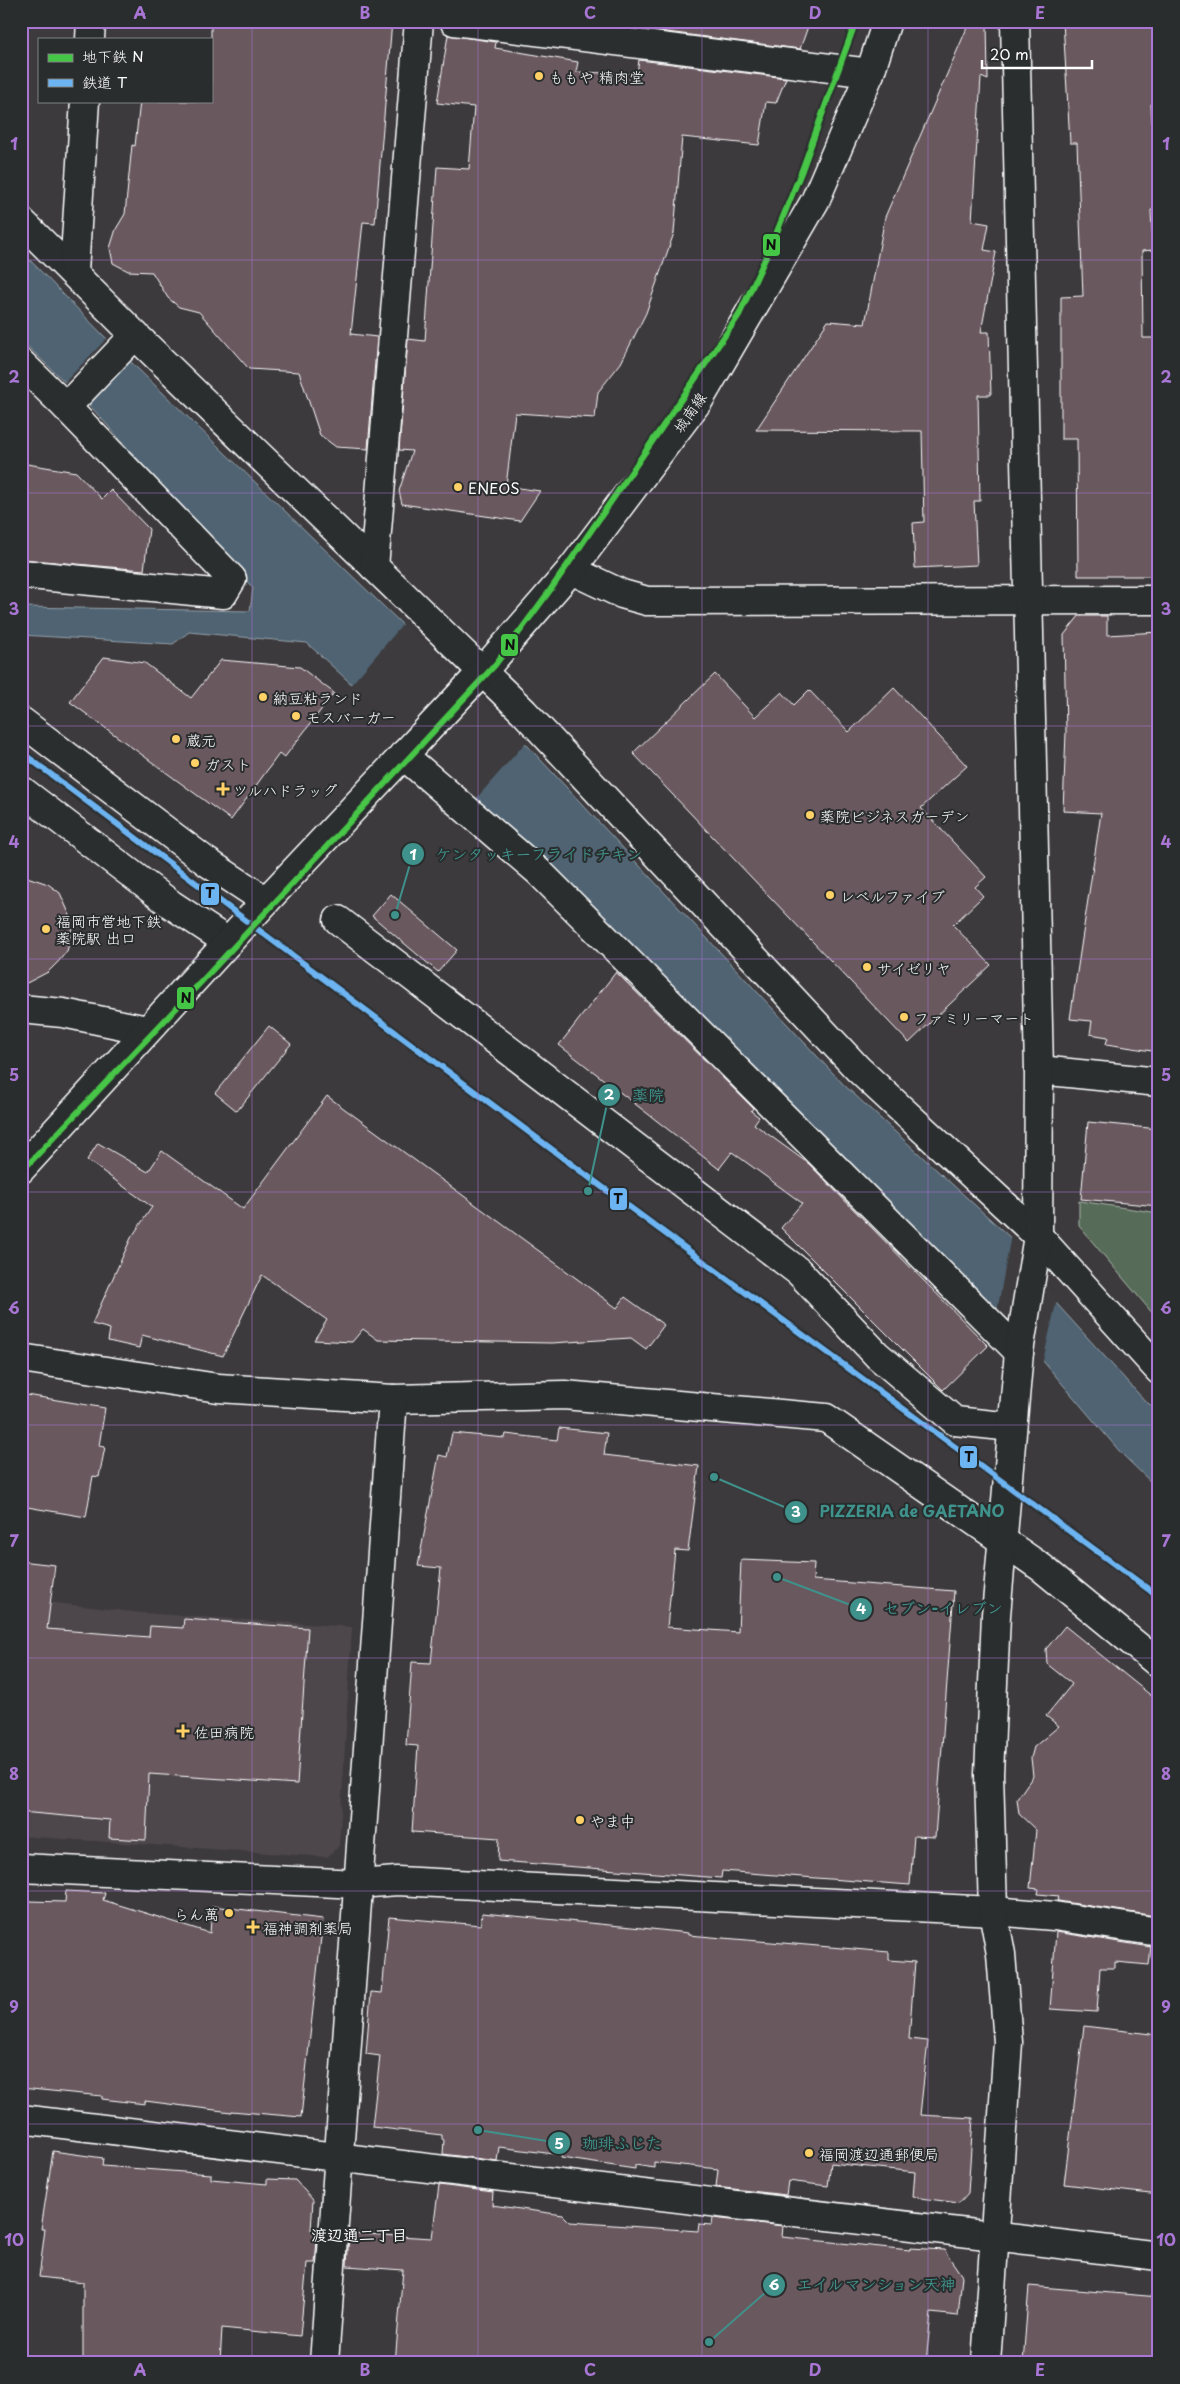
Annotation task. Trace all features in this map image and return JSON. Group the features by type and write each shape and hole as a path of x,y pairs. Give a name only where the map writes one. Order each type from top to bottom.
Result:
{"street":[{"path":"90,38 91,21"},
{"path":"374,567 419,21"},
{"path":"454,21 870,73"},
{"name":"城南線","path":"21,1169 266,901 476,679 571,570 698,400 815,201 870,73 888,21"},
{"path":"986,2363 1008,2042 1001,1954 993,1910 989,1774 996,1615 1019,1349 1038,1236 1039,1070 1015,21"},
{"path":"74,271 85,102"},
{"path":"21,221 74,271 130,341 374,567 476,679 524,712 858,1069 1038,1236 1156,1364"},
{"path":"70,403 130,341"},
{"path":"21,363 70,403 232,579 223,594 143,584 21,574"},
{"path":"571,570 622,594 647,601 1159,600"},
{"path":"21,721 207,862 266,901"},
{"path":"408,750 539,872 1019,1349"},
{"path":"21,790 172,905 228,942"},
{"path":"338,920 799,1272 877,1355 956,1421 1012,1427"},
{"path":"21,1009 64,1013 147,1030"},
{"path":"1039,1070 1159,1082"},
{"path":"21,1358 218,1388 393,1399 564,1395 826,1418 1042,1568 1159,1664"},
{"path":"324,2363 393,1399"},
{"path":"21,1868 358,1884 397,1881 993,1910 1054,1916 1159,1932"},
{"path":"21,2119 1159,2256"}],"shaded area":[{"name":"佐田病院","path":"21,1599 142,1613 352,1627 339,1846 327,1857 21,1836"}],"green space":[{"path":"1079,1201 1159,1213 1159,1321 1079,1226"}],"water":[{"path":"21,251 104,336 525,743 844,1085 1014,1241 1057,1304 1145,1401 1159,1411 1159,1490 1121,1453 1003,1314 893,1210 553,865 476,799 307,643 189,632 173,644 21,635 21,607 250,611 253,588 92,408 21,340"}],"pier":[{"path":"109,336 133,359 87,407 64,383"},
{"path":"404,623 527,741 474,801 350,686"},
{"path":"1011,1235 1057,1299 1042,1365 997,1312"}],"building":[{"path":"211,21 392,21 375,223 363,222 351,334 377,337 368,449 336,447 320,435 299,372 249,369 199,312 179,307 168,298 152,272 128,271 113,263 110,248 116,229 125,214 132,145 135,146 140,102 212,102"},
{"path":"644,21 810,21 800,49 643,29"},
{"path":"970,21 987,21 988,80 981,77 972,221 989,224 984,250 996,252 981,332 989,332 991,395 978,395 980,501 974,501 977,565 915,568 913,523 924,522 922,431 756,430 828,321 865,324 885,217"},
{"path":"1063,21 1159,21 1159,104 1151,104 1156,210 1151,210 1153,250 1142,251 1143,338 1159,338 1159,576 1078,576 1077,439 1061,439 1061,297 1083,296 1077,143 1070,143"},
{"path":"448,35 496,42 495,48 578,62 576,72 637,74 639,60 786,78 776,103 766,102 759,145 682,137 674,233 646,313 621,363 598,392 595,418 515,413 506,486 540,491 520,521 402,504 399,491 412,451 399,450 408,339 425,341 437,167 469,169 474,107 437,103"},
{"path":"21,463 76,472 102,499 111,490 149,529 144,570 21,559"},
{"path":"1079,616 1107,616 1107,635 1159,632 1159,1052 1106,1044 1108,1037 1090,1034 1092,1021 1070,1019 1101,813 1063,811 1066,732 1064,635"},
{"path":"104,657 145,663 191,698 221,660 300,667 334,693 284,758 279,754 231,820 70,702"},
{"name":"薬院ビジネスガーデン","path":"715,674 755,717 782,692 794,705 809,690 849,732 894,688 967,766 921,808 986,877 975,887 983,896 953,925 991,965 909,1043 633,753"},
{"name":"福岡市営地下鉄 薬院駅 出口","path":"21,875 48,884 60,893 72,920 71,937 67,951 48,972 21,986"},
{"path":"391,894 457,950 438,972 372,916"},
{"path":"616,972 753,1108 751,1111 759,1117 754,1124 809,1164 988,1346 943,1390 781,1228 802,1203 732,1152 719,1169 559,1045"},
{"path":"269,1026 291,1044 237,1111 215,1093"},
{"path":"327,1096 617,1308 625,1297 664,1325 646,1349 631,1338 552,1343 378,1340 363,1329 352,1342 314,1340 327,1320 262,1275 223,1356 142,1335 139,1348 108,1341 110,1329 92,1324 131,1238 152,1207 87,1160 98,1143 148,1172 162,1151 243,1209"},
{"path":"1088,1122 1159,1129 1159,1206 1081,1199"},
{"path":"21,1394 105,1408 99,1446 105,1447 99,1477 93,1476 86,1517 21,1506"},
{"path":"559,1428 607,1433 604,1455 699,1466 688,1551 675,1550 667,1627 738,1632 741,1560 814,1563 813,1580 954,1591 935,1837 914,1836 910,1885 722,1871 721,1878 498,1861 499,1838 412,1832 418,1746 406,1745 412,1662 431,1663 441,1568 418,1566 439,1455 447,1457 452,1433 505,1438 506,1434 557,1440"},
{"name":"佐田病院","path":"21,1561 55,1565 47,1629 149,1637 150,1626 183,1628 184,1619 308,1628 297,1784 149,1774 146,1840 109,1838 110,1820 21,1812"},
{"path":"1065,1626 1159,1702 1159,1884 1155,1916 1058,1901 1059,1896 1038,1894 1039,1889 1030,1888 1036,1830 1019,1814 1017,1799 1033,1776 1031,1758 1034,1747 1059,1726 1046,1716 1072,1684 1047,1664 1046,1649"},
{"path":"66,1891 105,1893 103,1900 210,1933 212,1906 323,1919 301,2117 231,2112 145,2101 145,2104 102,2099 102,2096 21,2088 21,2023 28,1901 65,1902"},
{"path":"482,1913 642,1928 688,1933 688,1935 889,1952 889,1960 915,1962 909,2039 928,2041 920,2115 973,2118 968,2193 959,2203 913,2197 915,2172 831,2163 828,2186 788,2181 786,2195 716,2187 718,2169 654,2162 654,2168 635,2165 635,2169 561,2158 562,2155 499,2147 497,2161 443,2154 444,2140 442,2135 372,2127 380,2056 366,2054 371,1992 382,1993 389,1917 481,1925"},
{"path":"1056,1932 1151,1947 1149,1965 1115,1962 1115,1968 1100,1968 1097,2012 1050,2009"},
{"path":"1084,2026 1159,2035 1159,2195 1064,2184"},
{"path":"53,2151 103,2158 102,2166 211,2174 211,2179 267,2184 267,2179 295,2180 313,2200 311,2230 318,2230 315,2263 307,2263 300,2336 222,2328 220,2363 83,2363 83,2282 39,2277 45,2229 41,2229"},
{"path":"439,2185 493,2192 492,2205 563,2215 570,2222 698,2231 699,2224 712,2225 713,2218 783,2226 782,2237 910,2250 910,2248 944,2250 962,2276 958,2316 931,2313 926,2363 395,2363 403,2270 347,2266 349,2233 432,2238"},
{"path":"1029,2286 1159,2297 1159,2363 1023,2363"}],"metro line":[{"name":"N","path":"21,1172 202,981 495,665 551,589 739,315 772,244 802,170 856,21"}],"rail line":[{"name":"T","path":"21,752 594,1181 1159,1597"}],"place":[{"name":"ももや 精肉堂","path":"539,76"},
{"name":"ENEOS","path":"458,487"},
{"name":"納豆粘ランド","path":"263,697"},
{"name":"モスバーガー","path":"296,716"},
{"name":"蔵元","path":"176,739"},
{"name":"ガスト","path":"195,763"},
{"name":"ツルハドラッグ","path":"223,789"},
{"name":"薬院ビジネスガーデン","path":"810,815"},
{"name":"レベルファイブ","path":"830,895"},
{"name":"ケンタッキーフライドチキン","path":"395,915"},
{"name":"福岡市営地下鉄 薬院駅 出口","path":"46,929"},
{"name":"サイゼリヤ","path":"867,967"},
{"name":"ファミリーマート","path":"904,1017"},
{"name":"薬院","path":"588,1191"},
{"name":"PIZZERIA de GAETANO","path":"714,1477"},
{"name":"セブン-イレブン","path":"777,1577"},
{"name":"佐田病院","path":"183,1731"},
{"name":"やま中","path":"580,1820"},
{"name":"らん萬","path":"229,1913"},
{"name":"福神調剤薬局","path":"253,1927"},
{"name":"珈琲ふじた","path":"478,2130"},
{"name":"福岡渡辺通郵便局","path":"809,2153"},
{"name":"エイルマンション天神","path":"709,2342"}],"district":[{"name":"渡辺通二丁目","path":"359,2234"}]}
